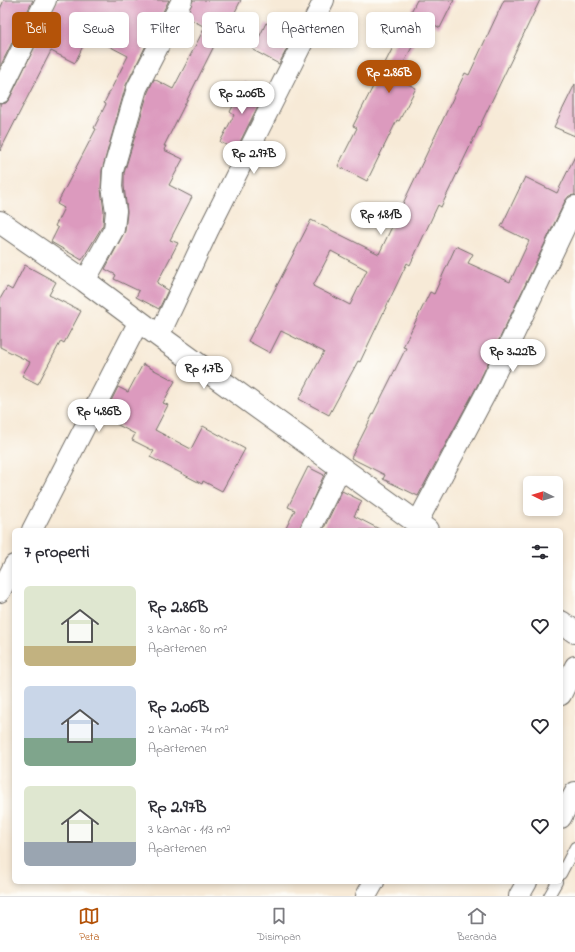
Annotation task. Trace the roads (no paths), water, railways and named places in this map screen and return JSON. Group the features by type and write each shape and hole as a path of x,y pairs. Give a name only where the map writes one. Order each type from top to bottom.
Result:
{"street":[{"path":"0,92 46,0"},
{"path":"85,281 114,229 116,211 112,187 113,172 137,88 182,0"},
{"path":"158,336 208,230 324,0"},
{"path":"0,222 85,281 158,336 422,526 575,206"},
{"path":"33,528 139,321"},
{"path":"311,528 341,467"},
{"path":"0,592 12,569"},
{"path":"563,623 575,632"},
{"path":"563,690 575,666"},
{"path":"563,814 575,792"},
{"path":"366,896 373,884"},
{"path":"519,896 526,884"}],"lane":[{"path":"563,870 575,847"},
{"path":"549,896 556,884"}]}
